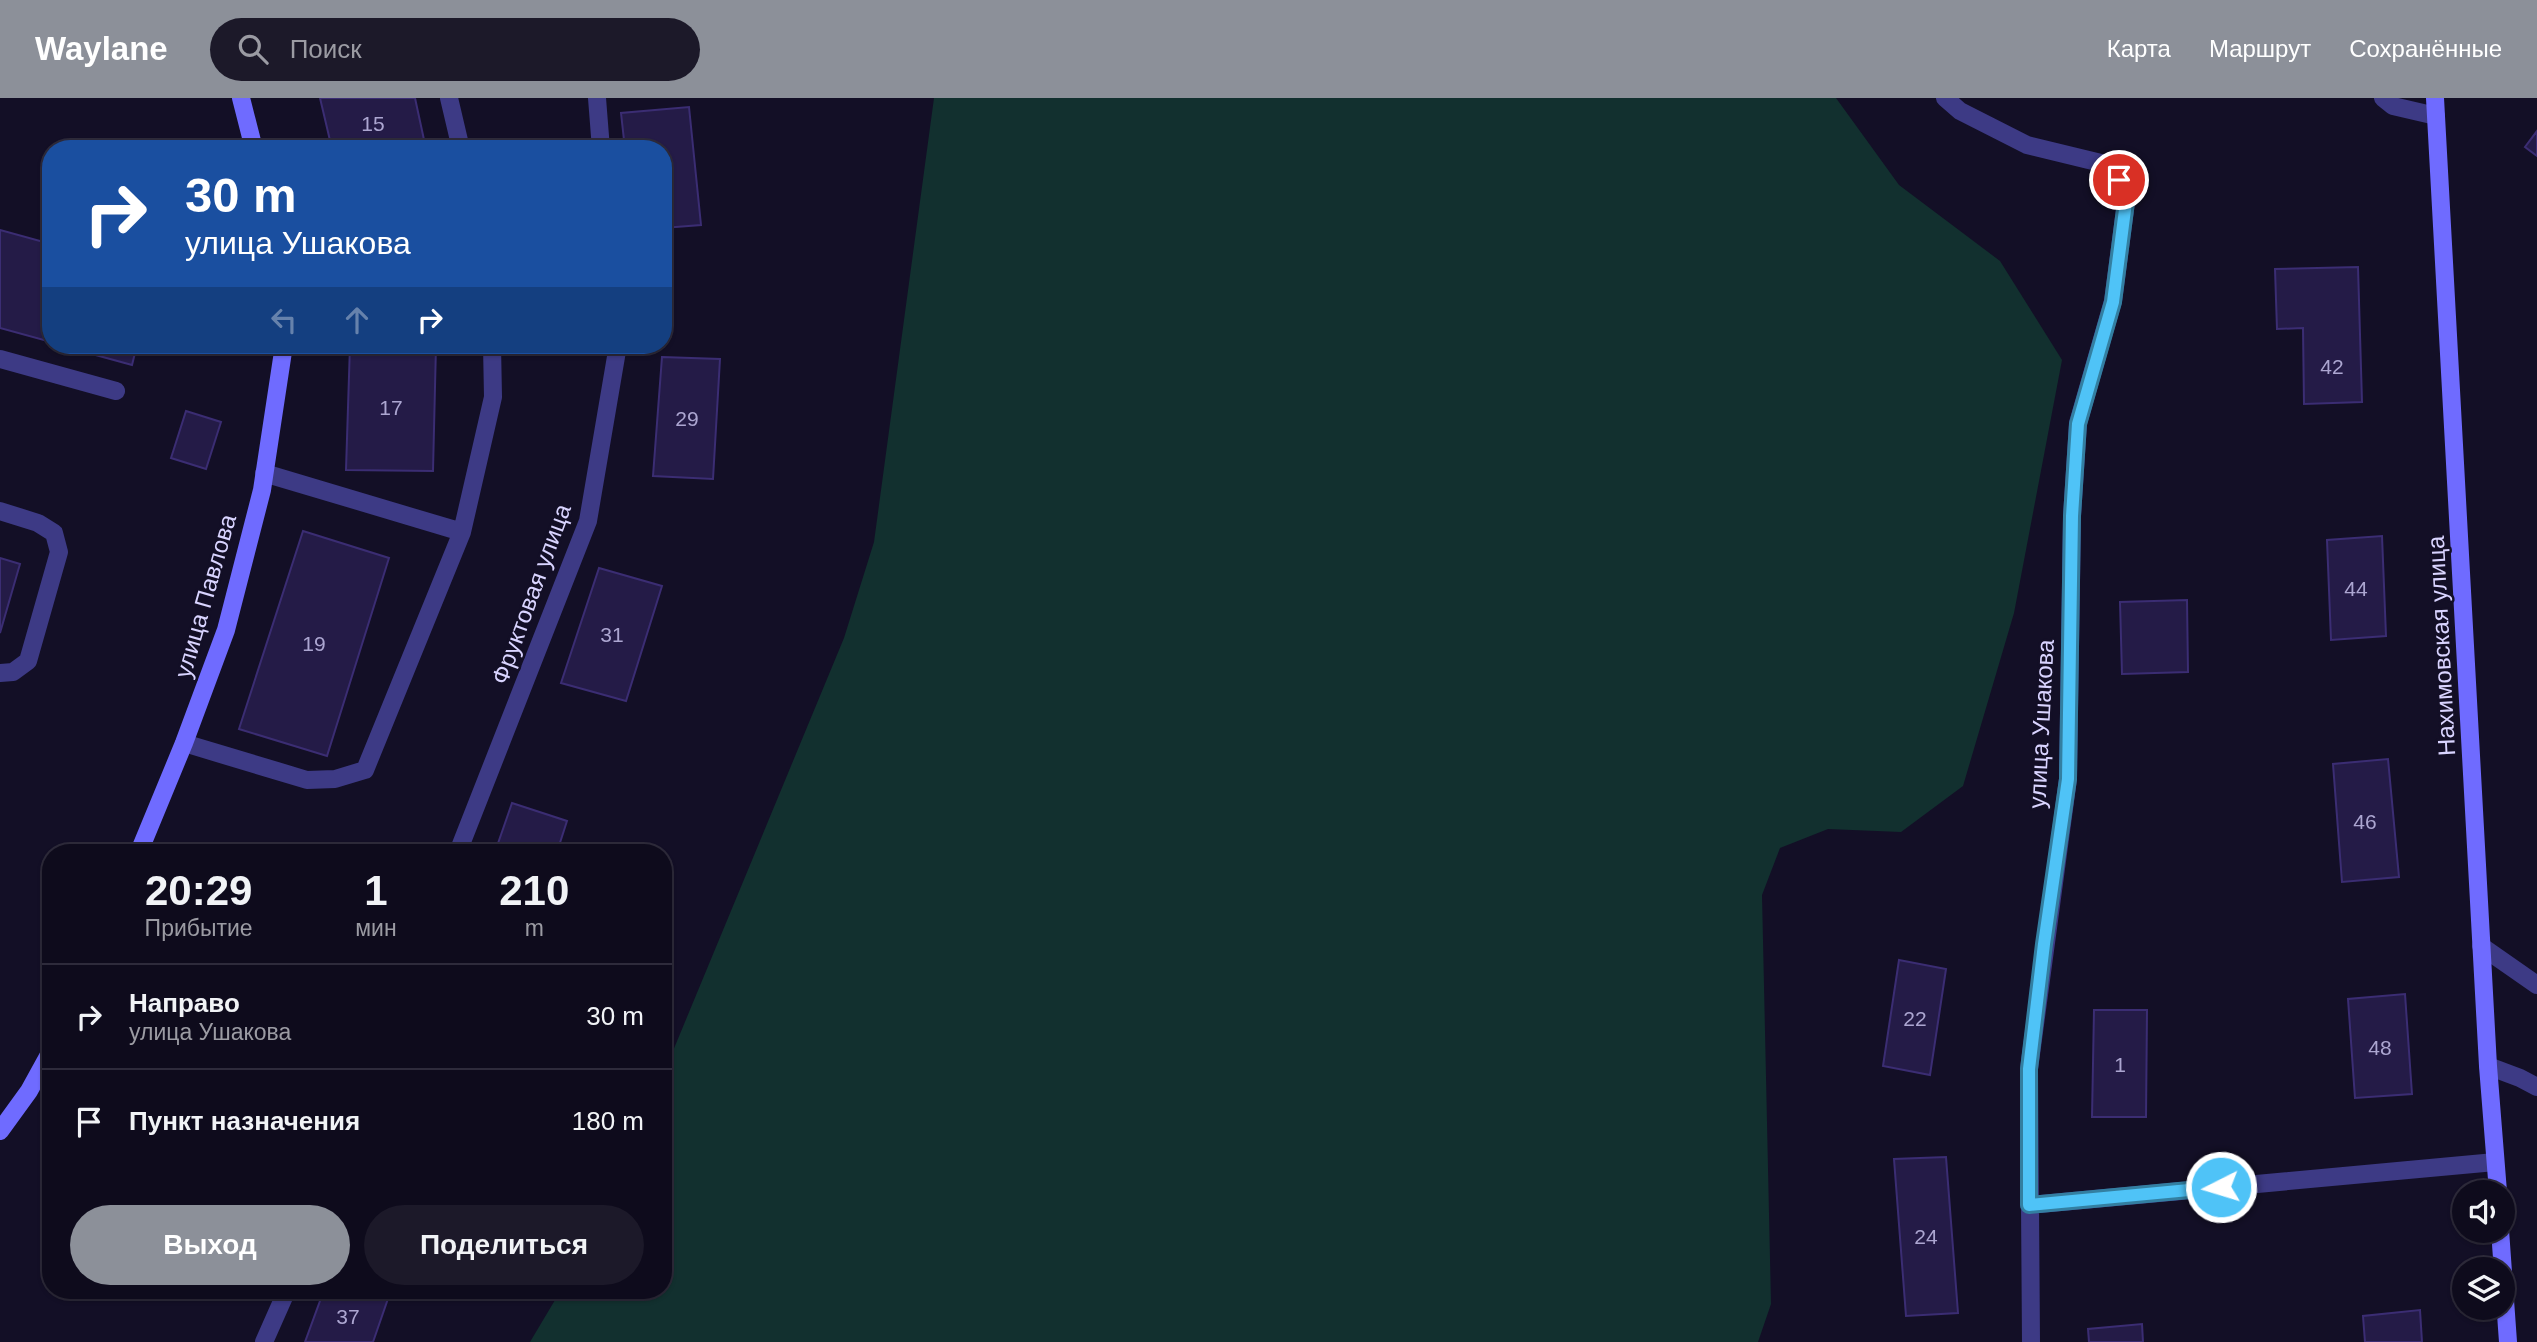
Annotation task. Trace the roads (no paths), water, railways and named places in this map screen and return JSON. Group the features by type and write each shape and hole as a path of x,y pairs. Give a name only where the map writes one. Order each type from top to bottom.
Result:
{"main road":[{"path":"241,98 252,140"},
{"name":"Нахимовская улица","path":"2435,107 2487,1066 2497,1180"},
{"name":"улица Павлова","path":"142,844 226,630 262,490 283,354"},
{"path":"0,1132 30,1091 42,1068"},
{"path":"2501,1243 2508,1342"}],"street":[{"path":"449,98 459,140"},
{"path":"597,98 600,140"},
{"name":"улица Ушакова","path":"1945,98 1961,111 2027,145 2101,163 2119,180 2126,202 2113,302 2078,424 2072,516 2068,779 2029,1069 2031,1342"},
{"path":"2383,98 2393,106 2435,107"},
{"path":"184,743 307,780 335,779 365,770 462,532 493,397 492,354"},
{"name":"Фруктовая улица","path":"461,844 588,521 616,354"},
{"path":"0,359 116,391"},
{"path":"264,473 462,532"},
{"path":"0,511 38,523 54,533 60,552 28,661 13,672 0,673"},
{"path":"2482,946 2537,985"},
{"path":"2487,1066 2537,1087"},
{"path":"2029,1205 2496,1162"},
{"path":"264,1342 283,1299"}]}
